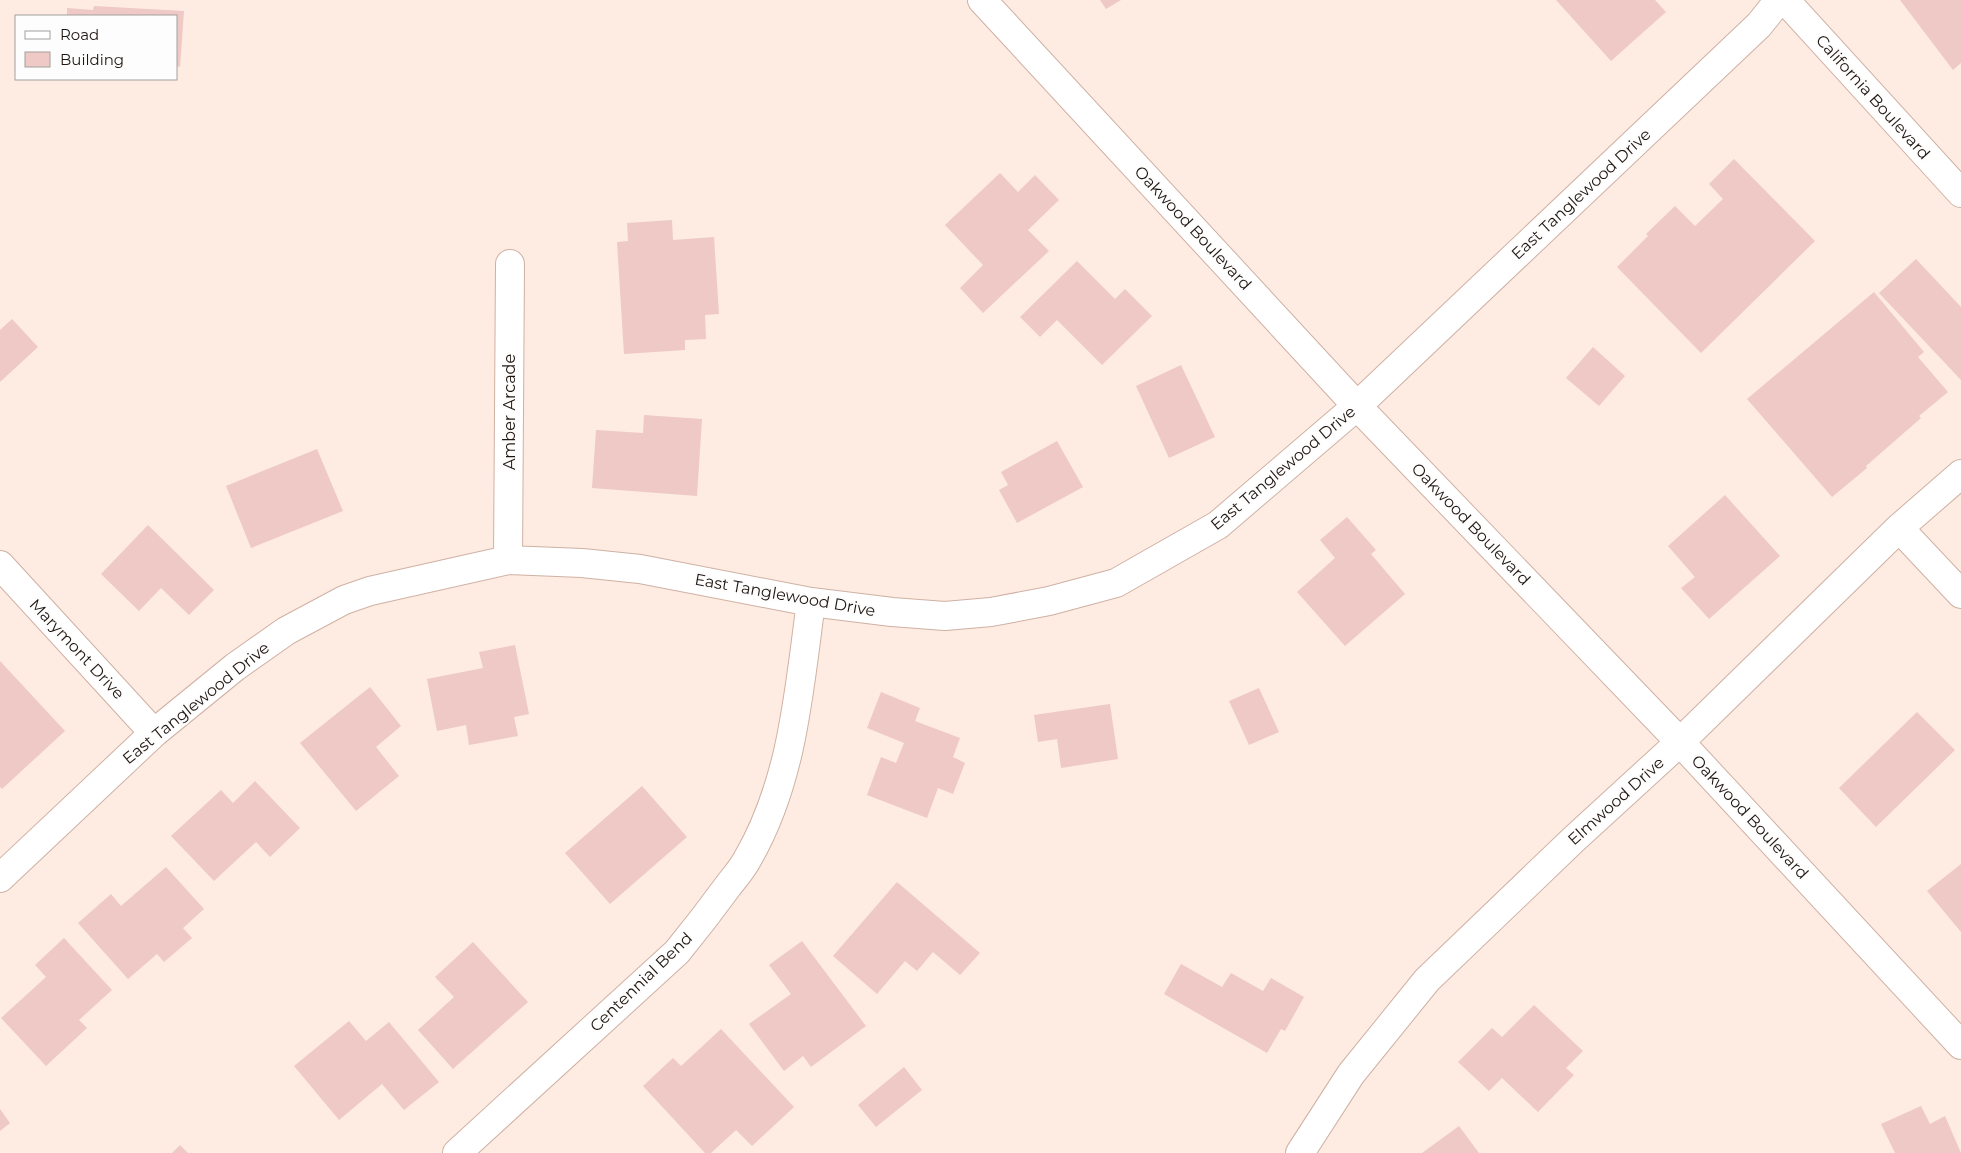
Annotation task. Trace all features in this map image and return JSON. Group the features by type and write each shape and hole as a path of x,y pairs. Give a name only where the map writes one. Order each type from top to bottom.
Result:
{"street":[{"name":"Oakwood Boulevard","path":"982,0 1357,406 1680,742 1961,1045"},
{"name":"East Tanglewood Drive","path":"0,878 154,733 235,667 286,631 344,600 370,591 508,560 582,562 640,569 811,602 892,612 945,616 991,612 1049,601 1116,582 1218,525 1357,406 1759,25 1779,0"},
{"name":"California Boulevard","path":"1785,0 1961,193"},
{"name":"Amber Arcade","path":"508,560 510,264"},
{"name":"Elmwood Drive","path":"1300,1153 1351,1074 1426,980 1572,840 1680,742 1899,528 1961,474"},
{"path":"1899,528 1961,594"},
{"name":"Marymont Drive","path":"0,565 154,733"},
{"name":"Centennial Bend","path":"458,1153 677,952 748,860 765,827 778,793 790,749 811,602"}],"building":[{"path":"1100,0 1121,0 1106,9"},
{"path":"1556,0 1655,0 1666,12 1611,61"},
{"path":"1900,0 1961,0 1961,63 1953,70"},
{"path":"94,6 184,11 180,67 178,66 178,15 67,15 67,8 93,10"},
{"path":"1734,159 1815,241 1701,353 1617,267 1648,236 1646,234 1675,206 1695,226 1723,199 1709,184"},
{"path":"1000,173 1018,192 1035,175 1059,200 1028,230 1049,251 983,313 960,288 983,265 945,225"},
{"path":"672,220 673,240 714,237 719,314 705,315 706,339 685,340 685,350 624,354 617,242 628,241 627,223"},
{"path":"1916,259 1961,307 1961,380 1879,293"},
{"path":"1077,261 1115,299 1125,289 1152,316 1102,365 1057,320 1040,337 1020,317"},
{"path":"1874,292 1924,352 1918,357 1948,392 1919,416 1921,418 1866,466 1867,468 1832,497 1747,399"},
{"path":"12,319 38,347 0,382 0,330"},
{"path":"1593,347 1625,376 1599,406 1566,378"},
{"path":"1181,365 1215,437 1169,458 1136,386"},
{"path":"644,415 702,419 697,496 592,488 596,430 643,433"},
{"path":"1057,441 1083,487 1017,523 999,490 1008,485 1001,472"},
{"path":"317,449 343,511 251,548 226,486"},
{"path":"1725,495 1780,556 1709,619 1681,588 1695,577 1668,546"},
{"path":"1347,517 1376,550 1371,554 1405,594 1345,646 1297,592 1335,558 1320,540"},
{"path":"148,525 214,590 189,615 161,588 139,611 101,574"},
{"path":"515,645 529,714 514,717 518,736 469,745 466,725 437,731 427,679 483,668 479,652"},
{"path":"0,661 65,731 2,789 0,787"},
{"path":"370,687 401,726 376,747 399,776 356,811 300,743"},
{"path":"1259,688 1279,732 1249,745 1229,701"},
{"path":"881,692 920,708 915,721 960,738 953,757 965,763 953,794 938,788 927,818 867,795 881,757 896,763 904,743 867,728"},
{"path":"1110,704 1118,759 1061,768 1057,739 1038,742 1034,715"},
{"path":"1917,712 1955,750 1876,827 1839,788"},
{"path":"255,781 300,828 270,857 256,842 214,881 171,836 221,790 233,803"},
{"path":"642,786 687,837 610,904 565,853"},
{"path":"1961,864 1961,932 1927,891"},
{"path":"166,867 204,909 183,928 192,938 164,962 157,954 128,979 78,923 111,894 121,906"},
{"path":"897,882 980,953 960,975 933,952 917,971 905,961 877,994 833,956"},
{"path":"64,938 112,990 79,1020 87,1028 46,1066 1,1018 46,977 35,965"},
{"path":"802,941 866,1026 811,1067 803,1056 784,1071 749,1024 791,994 769,965"},
{"path":"473,942 528,1002 453,1069 418,1030 454,997 435,977"},
{"path":"1181,964 1222,987 1231,973 1263,991 1271,978 1304,997 1285,1031 1281,1029 1267,1053 1164,994"},
{"path":"1534,1005 1583,1051 1566,1068 1574,1075 1538,1112 1502,1078 1489,1091 1458,1062 1492,1028 1502,1037"},
{"path":"349,1021 366,1041 389,1022 439,1082 404,1110 382,1084 339,1120 294,1066"},
{"path":"721,1029 794,1107 752,1146 736,1130 711,1153 705,1153 643,1086 673,1058 681,1066"},
{"path":"904,1067 922,1090 876,1127 858,1105"},
{"path":"1921,1106 1930,1124 1945,1116 1961,1153 1895,1153 1881,1124"},
{"path":"0,1109 10,1123 0,1131"},
{"path":"1459,1126 1479,1153 1422,1153"},
{"path":"180,1145 188,1153 172,1153"}]}
